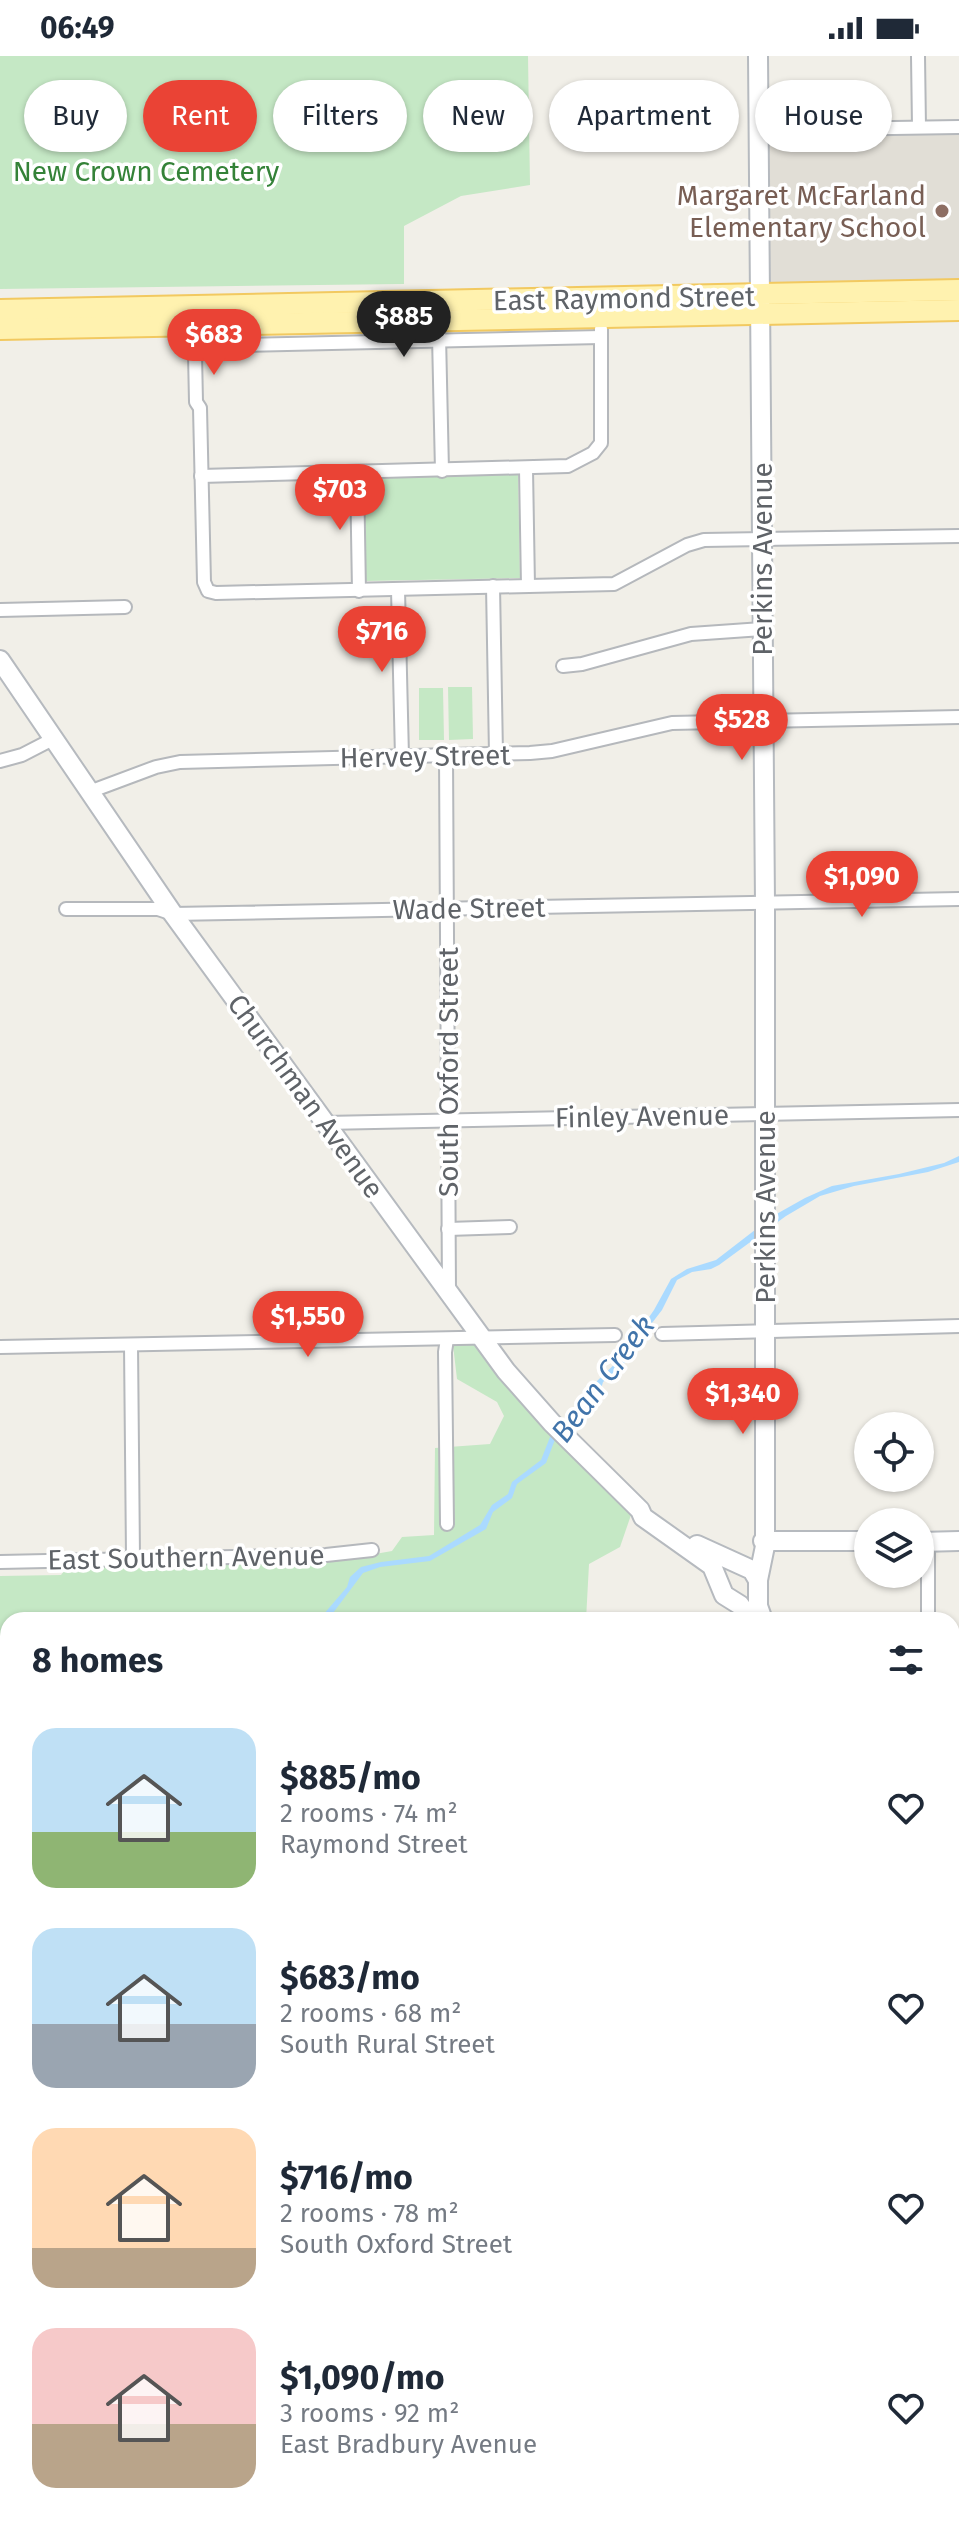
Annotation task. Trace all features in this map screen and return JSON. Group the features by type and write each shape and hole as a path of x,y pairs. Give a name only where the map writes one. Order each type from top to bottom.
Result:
{"main road":[{"name":"East Raymond Street","path":"0,329 438,321 761,305 959,290"},
{"name":"East Raymond Street","path":"0,310 601,327 761,305 959,310"}],"street":[{"name":"Perkins Avenue","path":"758,56 758,80"},
{"path":"918,56 919,127"},
{"path":"892,128 959,127"},
{"name":"Perkins Avenue","path":"758,1587 763,1541 766,1332 759,152"},
{"path":"442,471 438,321 204,345 195,354 196,402 200,408 204,582 208,591 359,591 614,584 692,543 762,538 959,536"},
{"path":"201,476 568,466 598,449 602,435 601,327"},
{"path":"526,469 528,586"},
{"path":"357,473 359,591"},
{"path":"493,586 496,754"},
{"path":"398,590 402,757"},
{"path":"0,610 125,607"},
{"path":"563,666 582,664 691,634 762,629"},
{"name":"Churchman Avenue","path":"0,660 173,914 506,1371 552,1423 640,1510 688,1540 752,1570 758,1587 745,1612 724,1595 712,1566 657,1528 643,1517 640,1510"},
{"name":"Hervey Street","path":"89,792 156,767 180,762 552,751 672,723 959,717"},
{"path":"0,761 22,755 53,739"},
{"name":"South Oxford Street","path":"446,756 449,1293"},
{"name":"Wade Street","path":"66,909 158,909 173,914 959,899"},
{"name":"Finley Avenue","path":"325,1123 959,1110"},
{"path":"448,1229 510,1227"},
{"path":"662,1334 959,1326"},
{"path":"0,1347 615,1335"},
{"path":"447,1339 447,1524"},
{"path":"131,1345 133,1557"},
{"path":"721,1583 725,1570 740,1564 763,1541 854,1541"},
{"path":"934,1542 959,1541"},
{"name":"East Southern Avenue","path":"0,1562 326,1555 372,1550"},
{"path":"758,1587 762,1612"},
{"path":"926,1588 928,1612"}],"shaded area":[{"path":"959,133 959,279 770,283 767,152 892,152 892,134"}],"green space":[{"name":"New Crown Cemetery","path":"0,56 528,56 528,80 423,80 423,152 529,152 530,185 461,196 404,226 404,284 0,289"},
{"path":"518,474 520,578 366,581 364,479"},
{"path":"448,687 472,687 473,739 449,740"},
{"path":"419,688 443,688 444,740 419,740"},
{"path":"478,1344 631,1515 620,1547 589,1564 586,1612 0,1612 0,1576 61,1575 68,1566 324,1559 324,1563 392,1551 402,1537 434,1535 435,1448 490,1444 504,1416 497,1402 457,1379 453,1345"}],"water":[{"name":"Bean Creek","path":"959,1156 959,1162 928,1172 820,1196 786,1216 719,1265 692,1272 677,1280 662,1310 635,1345 627,1361 603,1382 599,1396 580,1418 556,1437 546,1463 517,1484 512,1498 493,1512 486,1529 430,1561 380,1567 363,1573 334,1612 326,1612 347,1587 350,1577 361,1567 429,1556 480,1525 492,1505 508,1494 512,1482 541,1460 552,1432 573,1416 592,1394 597,1381 620,1359 671,1279 687,1269 716,1260 773,1216 832,1186 944,1163"}],"place":[{"name":"Margaret McFarland Elementary School","path":"942,211"}]}
